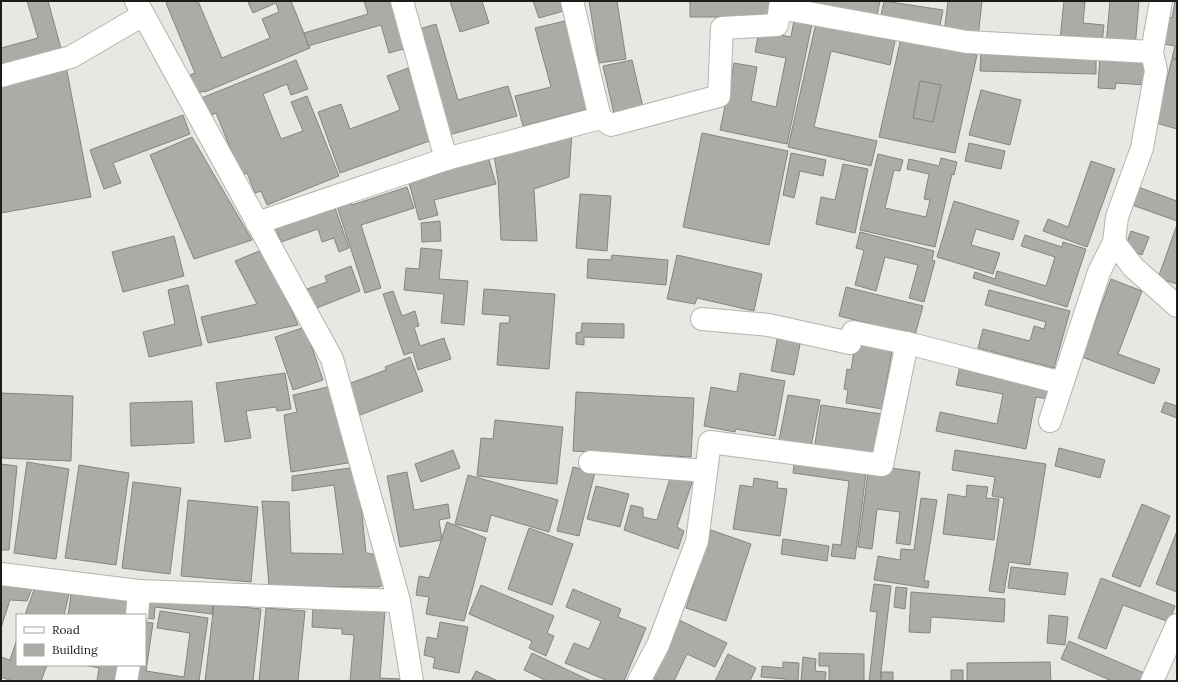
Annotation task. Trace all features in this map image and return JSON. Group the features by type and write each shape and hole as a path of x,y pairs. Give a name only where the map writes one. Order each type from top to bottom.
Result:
{"street":[{"path":"402,1 446,160"},
{"path":"572,1 600,118 611,125 719,96 722,28 777,25 781,5 967,42 1152,52"},
{"path":"1050,421 1099,272 1114,242 1117,217 1142,148 1156,71 1152,52 1161,1"},
{"path":"1,76 71,57 139,8 332,359 399,601 412,681"},
{"path":"257,223 446,160 600,118"},
{"path":"1114,242 1133,267 1177,306"},
{"path":"702,319 769,325 850,343 853,332 907,343 1062,383"},
{"path":"639,681 658,645 696,541 710,442 882,465 907,343"},
{"path":"590,462 706,471"},
{"path":"1,574 139,591 399,601"},
{"path":"138,614 139,591"},
{"path":"1152,681 1177,625"},
{"path":"126,681 129,666"}],"building":[{"path":"27,1 48,1 62,52 1,68 1,48 38,38"},
{"path":"170,1 198,1 222,58 270,38 262,19 279,12 276,3 253,13 248,2 291,1 310,48 205,92 198,93 190,75 195,73 166,3"},
{"path":"364,1 393,1 407,48 389,53 381,25 308,46 304,33 368,14"},
{"path":"450,1 482,1 489,23 460,32"},
{"path":"533,1 564,1 567,10 539,18"},
{"path":"589,1 617,1 626,59 599,63"},
{"path":"690,1 773,1 773,17 690,17"},
{"path":"790,1 880,1 877,15"},
{"path":"884,1 943,10 939,30 880,20"},
{"path":"948,1 982,1 978,37 944,34"},
{"path":"1064,1 1085,2 1083,23 1104,25 1102,44 1060,40"},
{"path":"1110,1 1139,1 1135,48 1106,45"},
{"path":"1175,1 1177,1 1177,59 1172,58 1175,46 1158,43 1163,16 1172,18"},
{"path":"794,20 812,24 787,144 720,130 734,63 757,67 751,101 776,107 786,58 755,52 759,31 791,37"},
{"path":"565,21 588,109 523,126 515,96 551,87 535,28"},
{"path":"816,23 895,41 890,65 831,51 814,127 877,141 871,166 788,147"},
{"path":"436,24 458,100 508,86 517,116 445,136 416,30"},
{"path":"901,38 977,55 955,153 879,137"},
{"path":"981,51 1096,54 1096,74 980,71"},
{"path":"1100,55 1148,59 1146,85 1116,83 1115,89 1098,88"},
{"path":"1172,59 1177,60 1177,129 1156,123"},
{"path":"296,60 308,89 291,95 287,84 263,94 281,139 303,131 291,102 307,96 339,176 267,205 261,191 255,193 247,173 241,175 216,113 207,117 199,99"},
{"path":"632,60 643,107 614,114 603,66"},
{"path":"66,66 91,197 1,213 1,84"},
{"path":"408,68 435,139 340,173 318,112 341,104 350,129 400,110 387,76"},
{"path":"920,81 941,85 933,122 913,118"},
{"path":"981,90 1021,100 1010,145 969,135"},
{"path":"183,115 190,134 113,163 121,183 104,189 90,150"},
{"path":"572,132 569,177 534,189 537,241 501,240 498,180 493,149"},
{"path":"702,133 788,151 769,245 683,227"},
{"path":"192,137 252,240 194,259 150,155"},
{"path":"969,143 1005,151 1001,169 965,161"},
{"path":"791,153 826,160 823,176 800,171 794,198 783,195"},
{"path":"878,154 903,160 900,171 894,170 885,208 926,217 930,200 924,199 929,174 907,169 909,159 939,166 941,158 957,162 954,175 952,174 935,247 860,230"},
{"path":"488,157 496,184 434,200 438,215 419,220 407,175"},
{"path":"1091,161 1115,169 1087,247 1043,231 1048,219 1068,227"},
{"path":"843,164 868,169 855,233 816,224 821,197 835,200"},
{"path":"407,187 414,208 361,225 381,288 365,293 336,203 350,199 352,205"},
{"path":"1138,187 1177,201 1177,221 1132,205"},
{"path":"580,194 611,196 607,251 576,248"},
{"path":"954,201 1019,221 1013,240 976,229 971,245 1000,253 993,274 937,257"},
{"path":"333,202 349,248 339,252 334,238 322,242 318,229 281,242 274,223"},
{"path":"440,221 441,241 422,242 421,223"},
{"path":"1177,225 1177,284 1158,278"},
{"path":"1131,231 1149,237 1142,255 1125,248"},
{"path":"860,232 934,251 932,260 935,261 924,302 909,298 918,265 885,257 876,291 855,285 864,250 856,248"},
{"path":"1025,235 1062,247 1063,242 1086,249 1067,307 973,278 975,272 995,279 997,271 1046,286 1055,257 1021,246"},
{"path":"174,236 184,276 123,292 112,252"},
{"path":"421,248 442,250 439,279 468,281 464,325 441,323 444,294 404,290 406,268 419,269"},
{"path":"264,249 298,325 208,343 201,317 257,304 235,261"},
{"path":"612,255 668,260 666,285 587,278 588,259 611,260"},
{"path":"677,255 762,274 754,311 697,298 695,304 667,299"},
{"path":"351,266 360,291 314,309 307,289 327,282 325,276"},
{"path":"1111,279 1142,291 1118,354 1160,369 1154,384 1082,357"},
{"path":"188,285 202,345 149,357 143,332 175,324 168,290"},
{"path":"846,287 923,306 915,335 839,316"},
{"path":"484,289 555,294 549,369 497,365 500,323 509,323 510,316 482,314"},
{"path":"989,290 1070,311 1054,368 978,348 983,329 1030,341 1034,326 1044,329 1046,322 985,305"},
{"path":"393,291 402,316 415,311 419,326 414,327 420,346 444,338 451,359 418,370 413,352 404,355 383,294"},
{"path":"582,323 624,324 624,338 584,337 584,345 576,344 576,333 581,332"},
{"path":"305,327 323,380 293,390 275,337"},
{"path":"778,335 801,339 794,375 771,371"},
{"path":"856,338 893,345 882,409 846,403 848,390 844,389 847,369 851,370"},
{"path":"410,357 423,391 360,415 348,384 386,370 385,367"},
{"path":"960,365 1051,384 1048,399 1036,397 1026,449 936,431 940,412 997,424 1003,394 956,385"},
{"path":"285,373 291,409 277,411 276,407 246,411 251,438 225,442 216,383"},
{"path":"740,373 785,381 775,436 736,429 735,432 704,426 711,387 737,392"},
{"path":"332,386 354,462 291,472 284,415 297,412 293,395"},
{"path":"576,392 694,398 691,457 573,451"},
{"path":"1,393 73,396 71,461 1,458"},
{"path":"788,395 820,400 811,447 779,440"},
{"path":"192,401 194,443 131,446 130,403"},
{"path":"1165,402 1177,406 1177,418 1161,412"},
{"path":"821,405 882,414 875,459 814,450"},
{"path":"495,420 563,427 557,484 477,476 481,438 493,439"},
{"path":"1059,448 1105,460 1100,478 1055,466"},
{"path":"453,450 460,468 421,482 415,464"},
{"path":"955,450 1046,464 1030,565 1009,562 1004,593 989,591 1004,498 992,496 995,477 952,470"},
{"path":"795,457 867,466 855,559 831,556 833,544 841,545 849,481 793,473"},
{"path":"27,462 69,469 56,559 14,553"},
{"path":"1,464 17,466 9,550 1,550"},
{"path":"79,465 129,473 116,565 65,558"},
{"path":"869,465 920,472 910,545 896,543 900,512 877,509 872,549 858,547"},
{"path":"357,467 366,553 379,555 383,585 379,587 269,586 262,501 289,502 291,553 343,554 334,485 292,491 292,476"},
{"path":"573,467 595,472 579,536 557,531"},
{"path":"407,472 414,510 448,504 450,518 439,520 442,540 400,547 387,476"},
{"path":"468,475 558,500 549,532 491,515 487,532 455,524"},
{"path":"671,475 693,480 677,527 684,531 678,549 624,530 631,505 643,508 643,517 657,520"},
{"path":"754,478 778,482 777,488 787,489 780,536 733,529 740,485 753,487"},
{"path":"133,482 181,488 170,574 122,568"},
{"path":"967,485 988,487 986,498 999,499 994,540 943,534 948,494 966,497"},
{"path":"596,486 629,494 620,527 587,519"},
{"path":"921,498 937,500 924,581 929,581 928,588 874,580 878,556 900,560 901,549 914,550"},
{"path":"188,500 258,507 251,582 181,576"},
{"path":"1142,504 1170,516 1140,587 1112,576"},
{"path":"447,522 486,538 464,621 426,614 429,597 416,595 419,576 429,578"},
{"path":"529,528 573,544 552,605 508,589"},
{"path":"711,530 751,544 726,621 686,608"},
{"path":"1177,531 1177,592 1156,584"},
{"path":"783,539 829,546 827,561 781,554"},
{"path":"1011,567 1068,573 1065,595 1008,588"},
{"path":"1101,578 1175,606 1169,622 1123,605 1106,649 1078,638"},
{"path":"1,580 34,583 27,601 10,600 1,628"},
{"path":"36,584 70,590 64,614 25,614"},
{"path":"874,584 891,586 880,681 869,681 877,612 870,611"},
{"path":"481,585 554,616 547,633 554,636 546,656 529,648 532,641 469,614"},
{"path":"896,587 907,588 905,609 894,607"},
{"path":"72,588 135,597 132,614 68,614"},
{"path":"573,589 621,609 618,617 646,628 624,681 605,681 606,680 565,663 574,643 589,649 601,621 566,607"},
{"path":"911,592 1005,599 1004,622 931,617 930,633 909,632"},
{"path":"143,593 213,602 212,614 155,607 154,619 146,618 146,614 145,614"},
{"path":"214,604 261,609 253,681 205,681"},
{"path":"313,605 385,610 380,678 401,679 401,681 350,681 354,635 342,634 342,629 312,627"},
{"path":"266,608 305,611 298,681 259,681"},
{"path":"160,611 208,618 199,681 131,681 133,666 146,666 146,622 153,623 146,671 184,677 190,633 157,628"},
{"path":"1049,615 1068,617 1065,645 1047,643"},
{"path":"679,620 727,643 715,667 687,654 674,681 659,681 651,677"},
{"path":"440,622 468,627 459,673 433,668 435,658 424,655 427,637 437,639"},
{"path":"1069,641 1149,675 1146,681 1112,681 1061,659"},
{"path":"16,642 16,666 47,666 41,681 12,681 1,677 1,657 10,660"},
{"path":"532,653 591,681 547,681 524,670"},
{"path":"819,653 864,654 864,681 829,681 829,666 819,666"},
{"path":"728,654 756,668 750,681 715,681"},
{"path":"803,657 816,659 815,671 826,672 825,681 801,681"},
{"path":"783,662 799,663 798,681 786,681 786,679 761,677 762,666 783,668"},
{"path":"1050,662 1051,681 967,681 967,663"},
{"path":"89,666 125,666 121,681 97,681 99,668"},
{"path":"951,670 963,670 963,681 951,681"},
{"path":"476,671 498,681 471,681"},
{"path":"881,672 893,672 893,681 881,681"}]}
